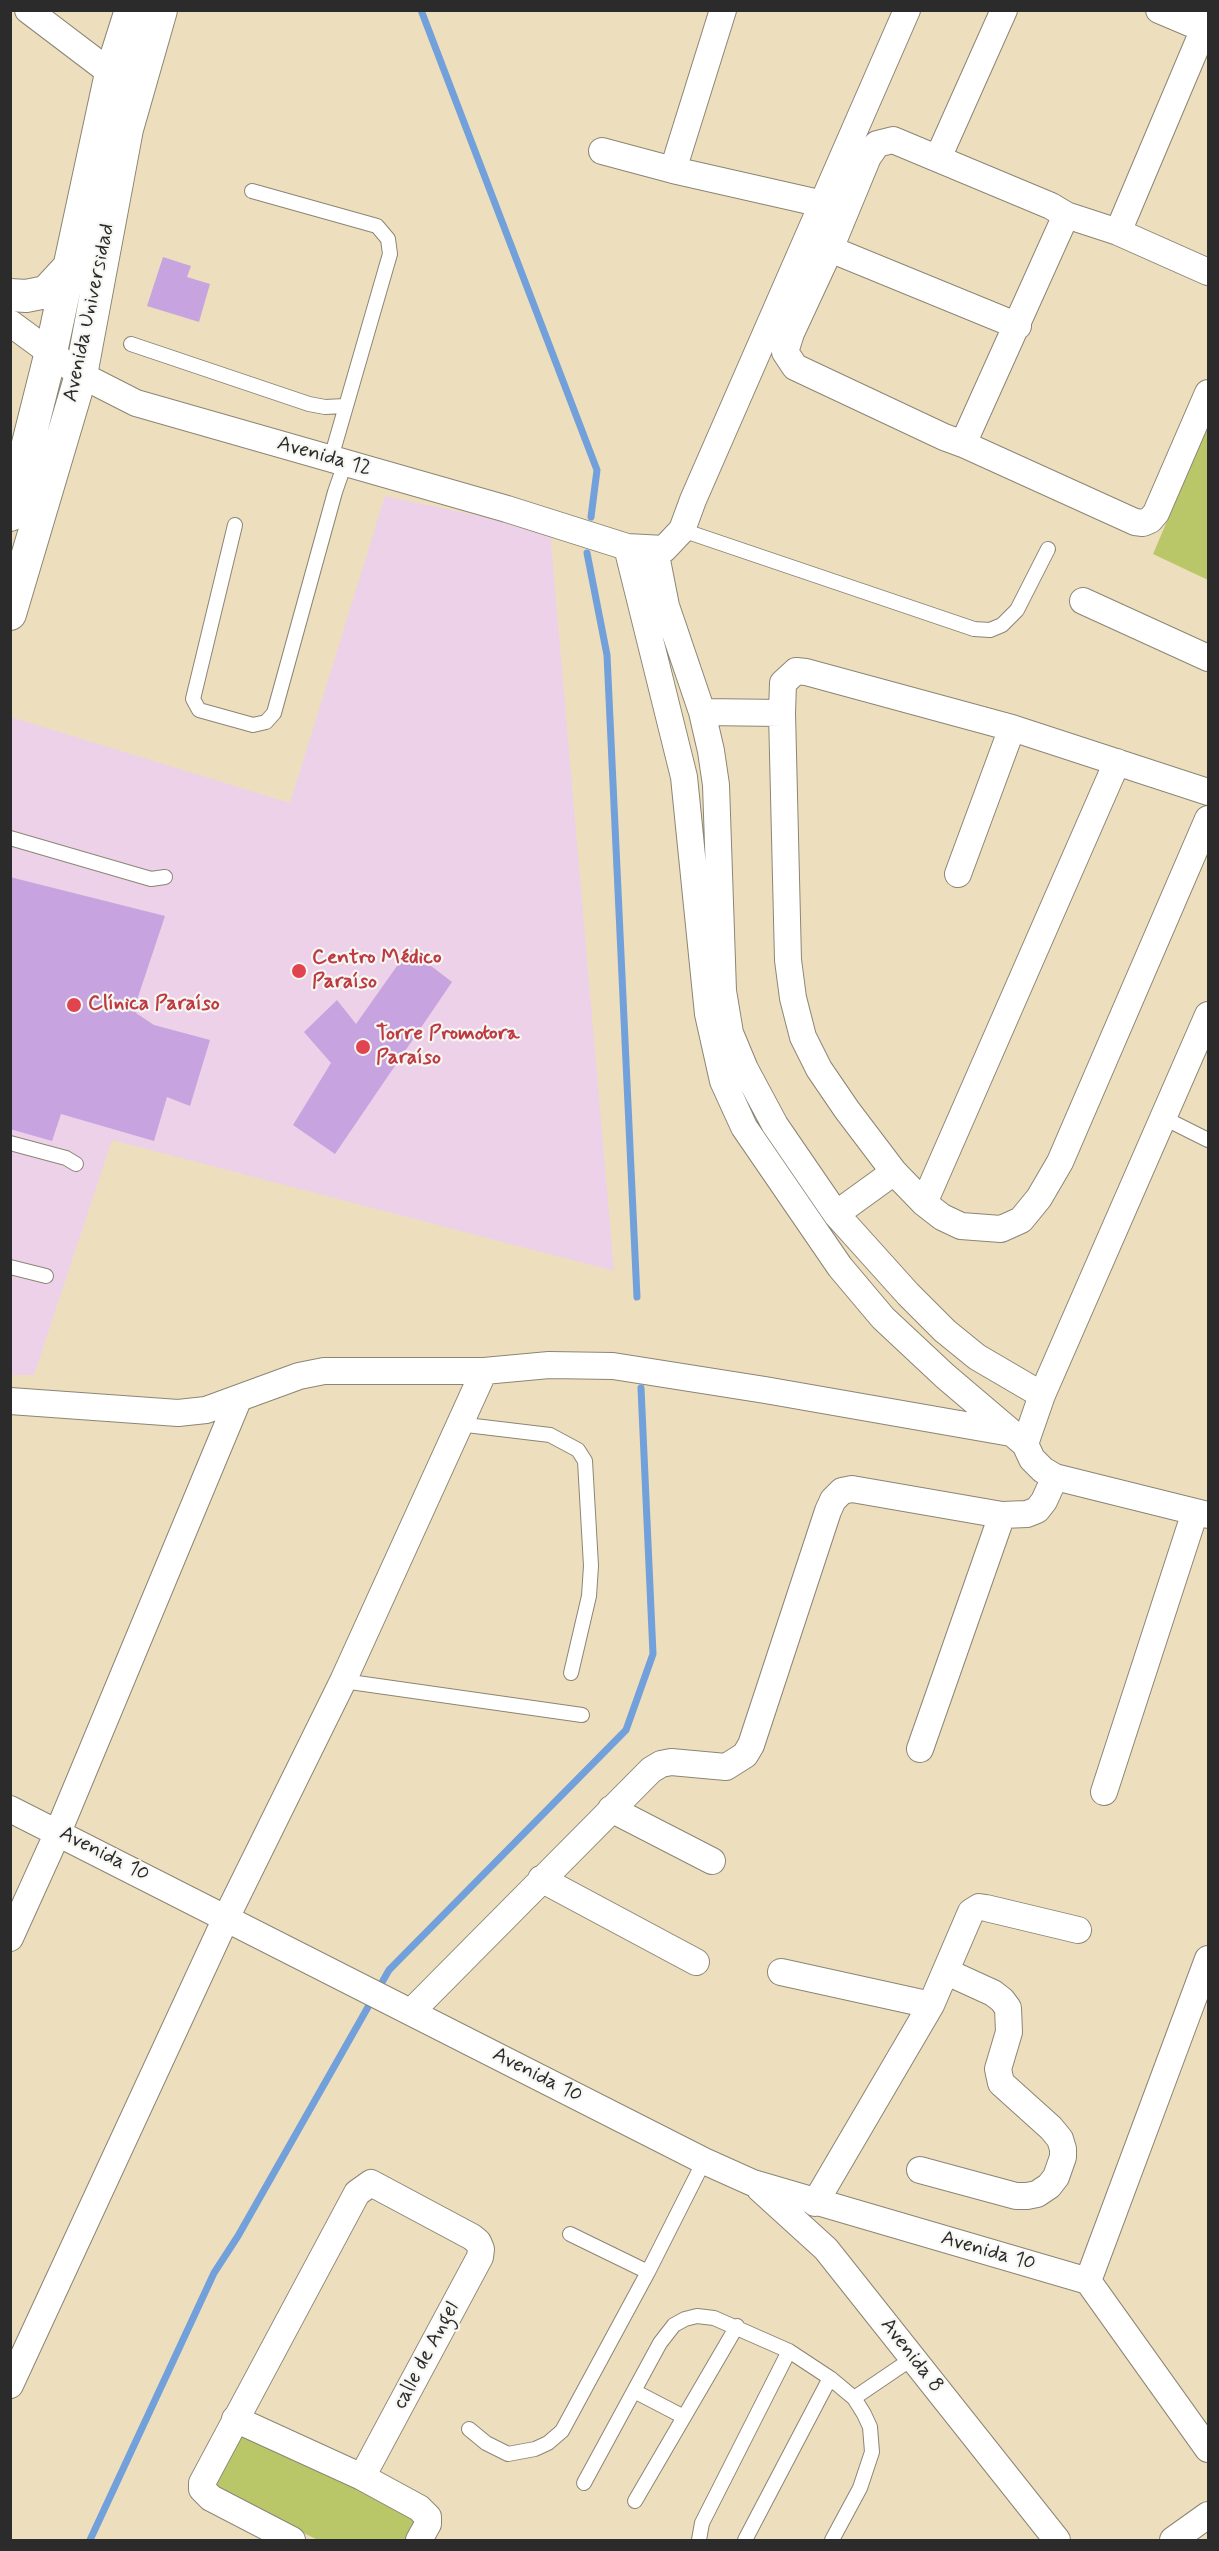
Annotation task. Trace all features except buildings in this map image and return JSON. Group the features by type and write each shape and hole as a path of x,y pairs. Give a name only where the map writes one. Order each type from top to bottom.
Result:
{"street":[{"path":"28,10 111,73"},
{"name":"Avenida Universidad","path":"10,515 51,352 111,73 130,10"},
{"name":"Avenida Universidad","path":"10,614 81,375 127,129 161,10"},
{"path":"673,170 723,10"},
{"path":"907,10 693,500 682,530 664,549 655,550 666,606 702,712 711,751 716,785 723,991 730,1033 745,1069 775,1125 836,1214 908,1294 945,1331 977,1357 1042,1395"},
{"path":"938,158 1004,10"},
{"path":"1118,231 1206,24 1159,10"},
{"path":"1209,272 1118,231 1066,215 1051,206 893,140 878,144 868,157 830,249 791,333 785,352 795,367 944,438 963,444 1135,522 1143,523 1150,520 1156,513 1209,393"},
{"path":"602,151 673,170 822,204"},
{"path":"963,444 1066,215"},
{"path":"830,249 1018,326"},
{"path":"10,295 26,296 46,292 70,266"},
{"name":"Avenida 12","path":"10,323 81,375 136,403 507,509 627,547 655,550"},
{"path":"627,547 684,777 690,811 708,1014 723,1081 744,1127 840,1267 883,1318 945,1376 1019,1438 1032,1459 1043,1470 1055,1477 1202,1513 1104,1792"},
{"path":"1083,601 1209,658"},
{"path":"1209,792 1012,728 796,671 783,683 788,960 803,1036 819,1069 894,1172 924,1203 942,1217 961,1226 1001,1229 1021,1220 1039,1198 1060,1162 1209,819"},
{"path":"702,712 782,713"},
{"path":"958,874 1012,728"},
{"path":"924,1203 1116,762"},
{"path":"1019,1438 1042,1395 1209,1015"},
{"path":"836,1214 894,1172"},
{"path":"10,1401 177,1413 206,1410 276,1384 324,1371 484,1371 549,1365 613,1366 765,1390 1019,1438"},
{"path":"10,2385 226,1918 343,1682 484,1371"},
{"path":"10,1938 58,1832 238,1400"},
{"path":"411,2012 651,1770 670,1762 726,1767 745,1755 828,1511 833,1500 842,1491 852,1489 1002,1515 1027,1514 1037,1510 1044,1502 1055,1477"},
{"path":"920,1749 1002,1515"},
{"name":"Avenida 10","path":"10,1809 704,2161 753,2183 1088,2281"},
{"path":"611,1809 712,1861"},
{"path":"541,1880 696,1962"},
{"path":"816,2203 931,2005 947,1972 967,1919 975,1908 987,1908 1078,1930"},
{"path":"1209,1959 1088,2281 1209,2449"},
{"path":"781,1972 931,2005"},
{"path":"920,2170 1016,2196 1027,2196 1037,2194 1049,2186 1056,2177 1063,2157 1060,2139 1051,2128 1002,2083 998,2069 1010,2032 1008,2008 993,1993 947,1972"},
{"name":"calle de Angel","path":"235,2419 357,2193 363,2186 371,2183 379,2186 472,2236 478,2242 480,2257 362,2477"},
{"name":"Avenida 8","path":"753,2183 826,2249 1057,2541"},
{"path":"826,2249 849,2212"},
{"path":"292,2541 254,2533 202,2489 202,2483 235,2419 362,2477 425,2512 428,2524 419,2541"},
{"path":"1173,2541 1209,2515"}],"lane":[{"path":"234,525 193,699 194,706 199,710 253,725 266,722 274,713 335,492 345,406 390,254 388,239 377,226 252,190"},
{"path":"132,344 309,404 325,407 345,406"},
{"path":"682,530 974,629 990,630 1002,625 1017,610 1048,549"},
{"path":"10,838 151,879 165,877"},
{"path":"1164,1118 1209,1140"},
{"path":"10,1143 66,1158 76,1164"},
{"path":"10,1267 46,1276"},
{"path":"458,1424 550,1435 578,1450 585,1461 591,1566 589,1596 571,1673"},
{"path":"343,1682 582,1715"},
{"path":"469,2429 486,2444 508,2454 535,2449 548,2443 562,2431 704,2161"},
{"path":"570,2234 648,2271"},
{"path":"584,2482 660,2343 674,2325 697,2316 714,2318 737,2326 789,2351 830,2378 854,2398 870,2427 872,2452 860,2488 832,2541"},
{"path":"635,2501 737,2326"},
{"path":"699,2541 702,2523 789,2351"},
{"path":"854,2398 913,2358"},
{"path":"745,2541 830,2378"},
{"path":"634,2391 684,2417"}],"shaded area":[{"name":"Centro Médico Paraíso","path":"385,496 550,531 614,1271 112,1140 34,1375 11,1375 11,717 290,803"}],"green space":[{"path":"1208,425 1208,580 1153,554"},
{"path":"236,2429 419,2517 406,2540 318,2540 206,2486"}],"waterway":[{"path":"421,10 597,470 591,517"},
{"path":"587,553 607,655 637,1297"},
{"path":"90,2540 214,2273 238,2236 389,1970 626,1730 653,1654 641,1388"}],"place":[{"name":"Centro Médico Paraíso","path":"299,971"},
{"name":"Clínica Paraíso","path":"74,1005"},
{"name":"Torre Promotora Paraíso","path":"363,1047"}]}
